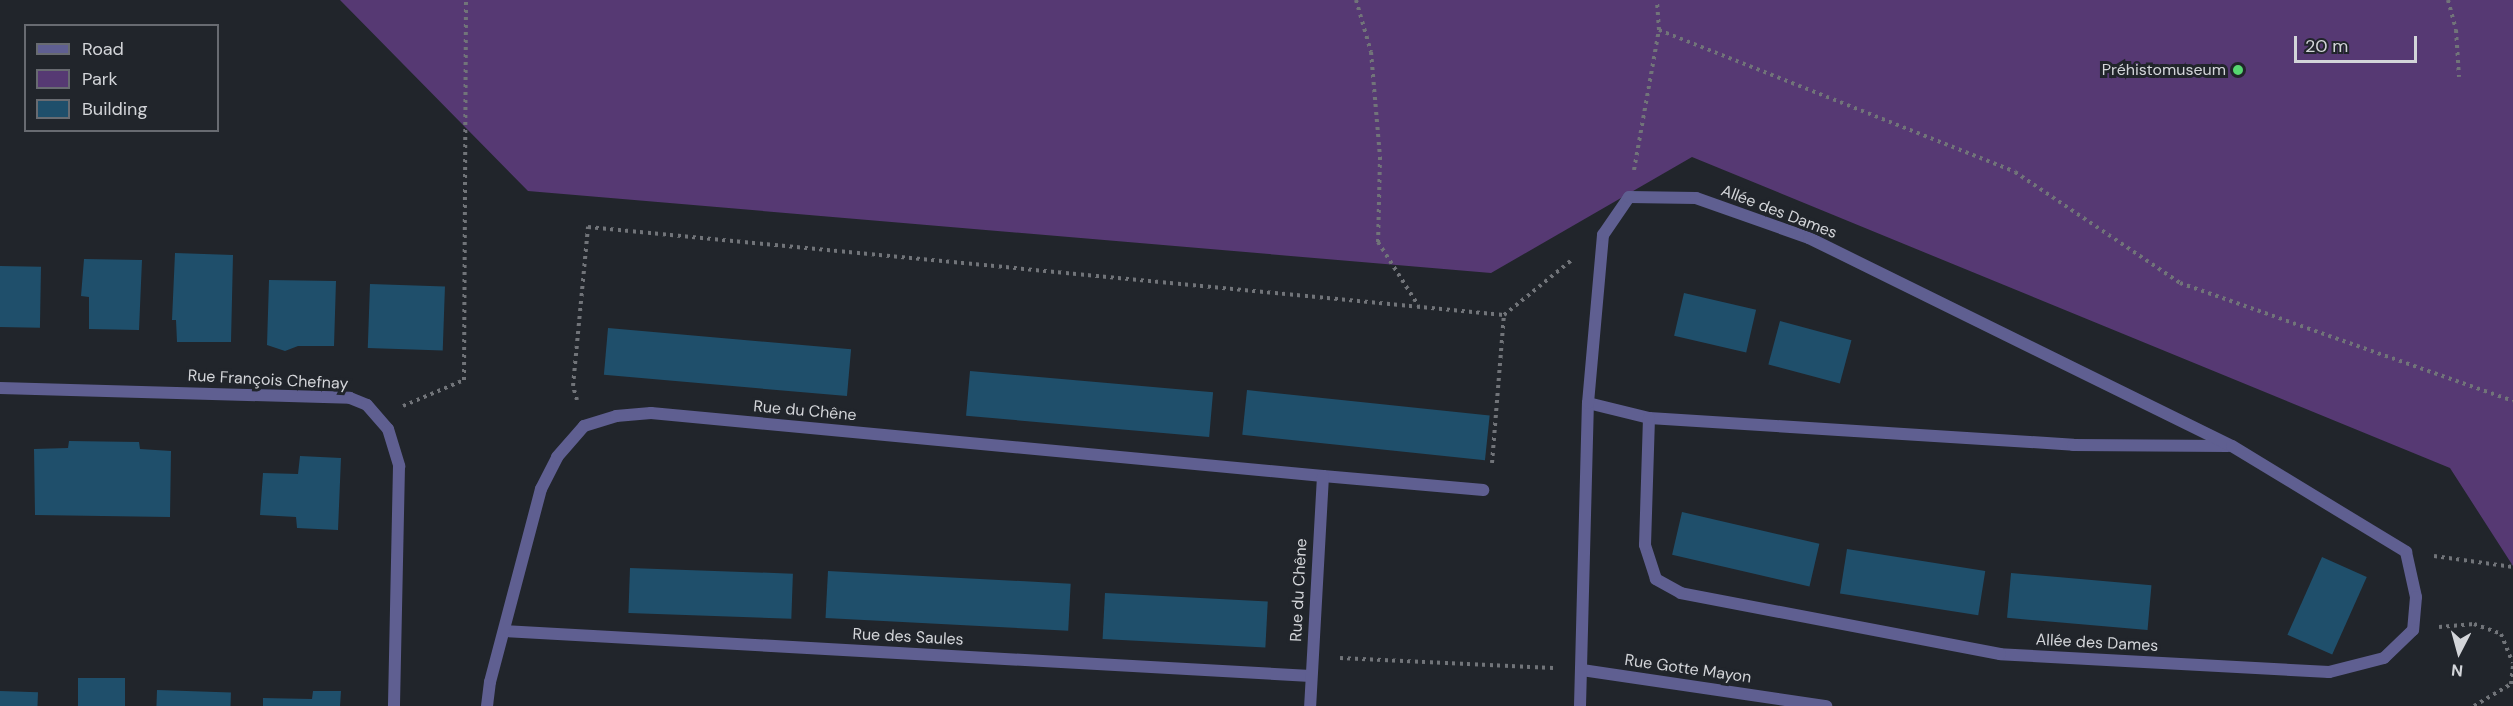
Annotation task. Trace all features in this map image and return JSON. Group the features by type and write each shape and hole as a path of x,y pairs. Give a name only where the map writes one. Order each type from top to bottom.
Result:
{"street":[{"path":"1580,706 1588,403 1603,235 1629,197"},
{"name":"Allée des Dames","path":"1629,197 1696,198 1809,238 2232,446 2406,552"},
{"name":"Rue François Chefnay","path":"0,388 350,398 380,416"},
{"path":"1588,403 1649,418 2073,445 2232,446"},
{"name":"Rue du Chêne","path":"584,426 616,416 651,413 1483,490"},
{"path":"380,416 394,443 399,466 394,706"},
{"name":"Allée des Dames","path":"1649,418 1645,545 1656,579 1681,593 2000,654 2329,672 2384,658 2413,630"},
{"path":"487,706 541,489 557,457 584,426"},
{"name":"Rue du Chêne","path":"1310,706 1323,476"},
{"path":"2406,552 2416,597 2413,630"},
{"name":"Rue des Saules","path":"504,631 1311,676"},
{"name":"Rue Gotte Mayon","path":"1582,670 1826,706"}],"path":[{"path":"380,416 464,380 466,0"},
{"path":"1356,0 1371,52 1380,157 1378,242 1418,305"},
{"path":"1629,197 1659,30 1657,0"},
{"path":"2448,0 2456,30 2459,77"},
{"path":"1659,30 2016,172 2180,283 2513,401"},
{"path":"584,426 573,386 588,227 1504,315 1603,235"},
{"path":"1492,463 1504,315"},
{"path":"2406,552 2513,567"},
{"path":"2413,630 2474,624 2501,634 2513,664 2511,684 2474,706"},
{"path":"1366,659 1582,670"}],"green space":[{"path":"340,0 2513,0 2513,566 2450,468 1692,157 1491,273 528,191"}],"building":[{"path":"175,253 233,255 231,342 177,342 176,320 172,320"},
{"path":"84,259 142,260 139,330 89,329 89,297 81,296"},
{"path":"0,266 41,267 40,328 0,327"},
{"path":"269,280 336,281 334,346 298,346 285,351 267,345"},
{"path":"370,284 445,287 443,351 368,348"},
{"path":"1684,293 1756,310 1746,353 1674,336"},
{"path":"1780,321 1851,340 1840,384 1768,364"},
{"path":"608,328 851,349 847,396 604,375"},
{"path":"970,371 1213,392 1209,437 966,416"},
{"path":"1247,390 1490,416 1485,460 1242,435"},
{"path":"69,441 139,442 140,449 171,451 170,517 35,515 34,449 68,448"},
{"path":"300,456 341,458 338,530 297,528 296,517 260,515 263,473 298,474"},
{"path":"1682,512 1819,544 1809,587 1672,555"},
{"path":"1847,549 1985,571 1978,615 1840,593"},
{"path":"2322,557 2367,577 2332,655 2287,635"},
{"path":"630,568 793,574 791,619 628,613"},
{"path":"828,571 1071,584 1068,631 826,618"},
{"path":"2011,573 2151,585 2148,630 2007,618"},
{"path":"1105,593 1268,602 1265,647 1103,639"},
{"path":"78,678 125,678 125,706 78,706"},
{"path":"157,690 231,693 230,706 156,706"},
{"path":"0,691 38,692 37,706 0,706"},
{"path":"313,691 341,691 340,706 263,706 263,698 312,699"}],"place":[{"name":"Préhistomuseum","path":"2238,70"}]}
